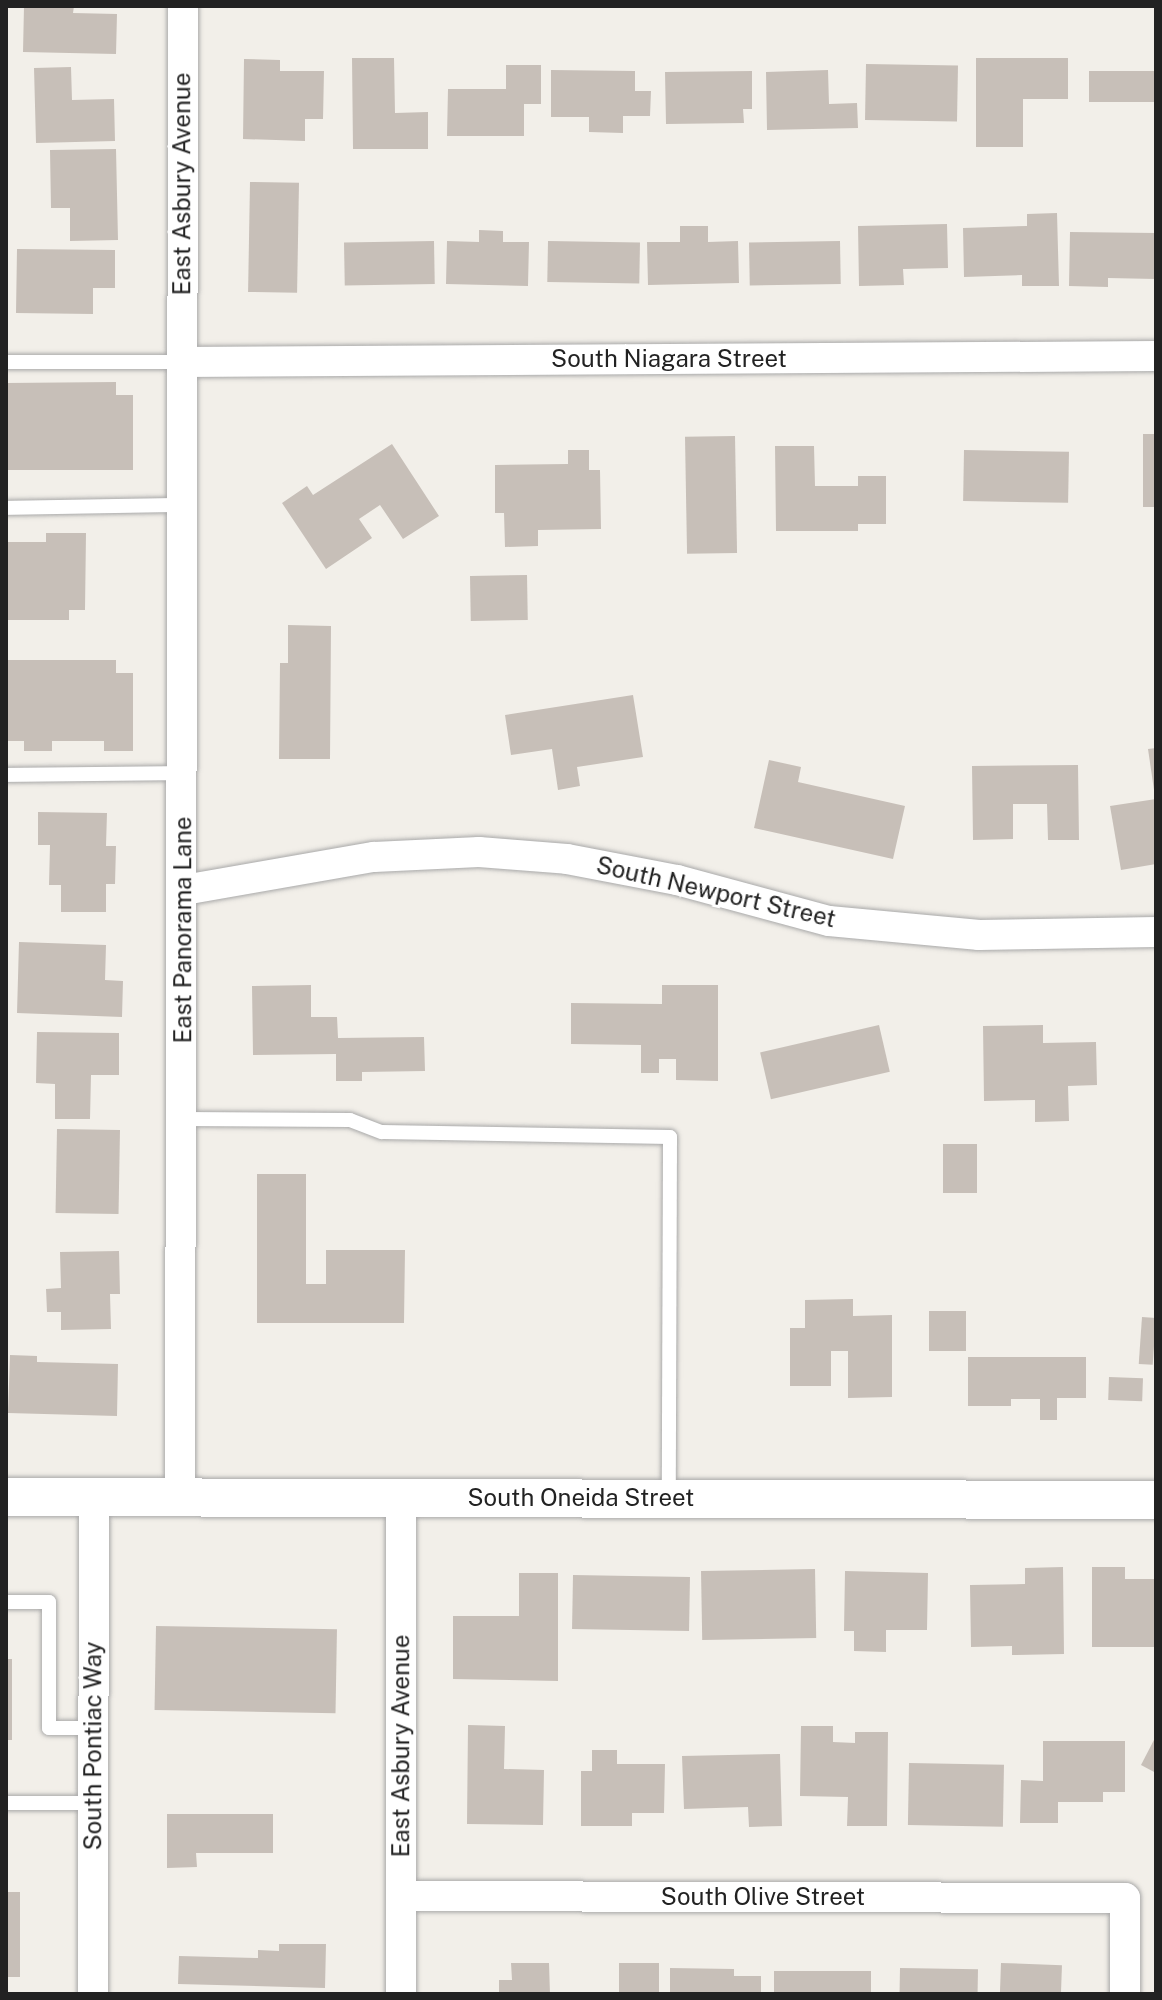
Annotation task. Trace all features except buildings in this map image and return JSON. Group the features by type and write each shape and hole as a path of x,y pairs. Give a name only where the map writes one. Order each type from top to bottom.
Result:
{"street":[{"name":"East Asbury Avenue","path":"181,362 183,6"},
{"name":"South Niagara Street","path":"181,362 1156,356"},
{"name":"East Panorama Lane","path":"180,1498 184,890 181,362"},
{"name":"South Newport Street","path":"184,890 374,857 479,852 567,859 677,880 829,921 979,935 1156,932"},
{"name":"South Oneida Street","path":"6,1497 1156,1500"},
{"name":"South Pontiac Way","path":"93,1994 94,1498"},
{"name":"East Asbury Avenue","path":"401,1498 401,1994"},
{"name":"South Olive Street","path":"401,1896 1125,1898 1125,1994"}],"lane":[{"path":"6,362 181,362"},
{"path":"6,508 182,505"},
{"path":"6,775 183,773"},
{"path":"182,1119 350,1120 382,1132 670,1137 669,1498"},
{"path":"6,1602 49,1602 49,1728 92,1728"},
{"path":"6,1803 92,1803"}]}
